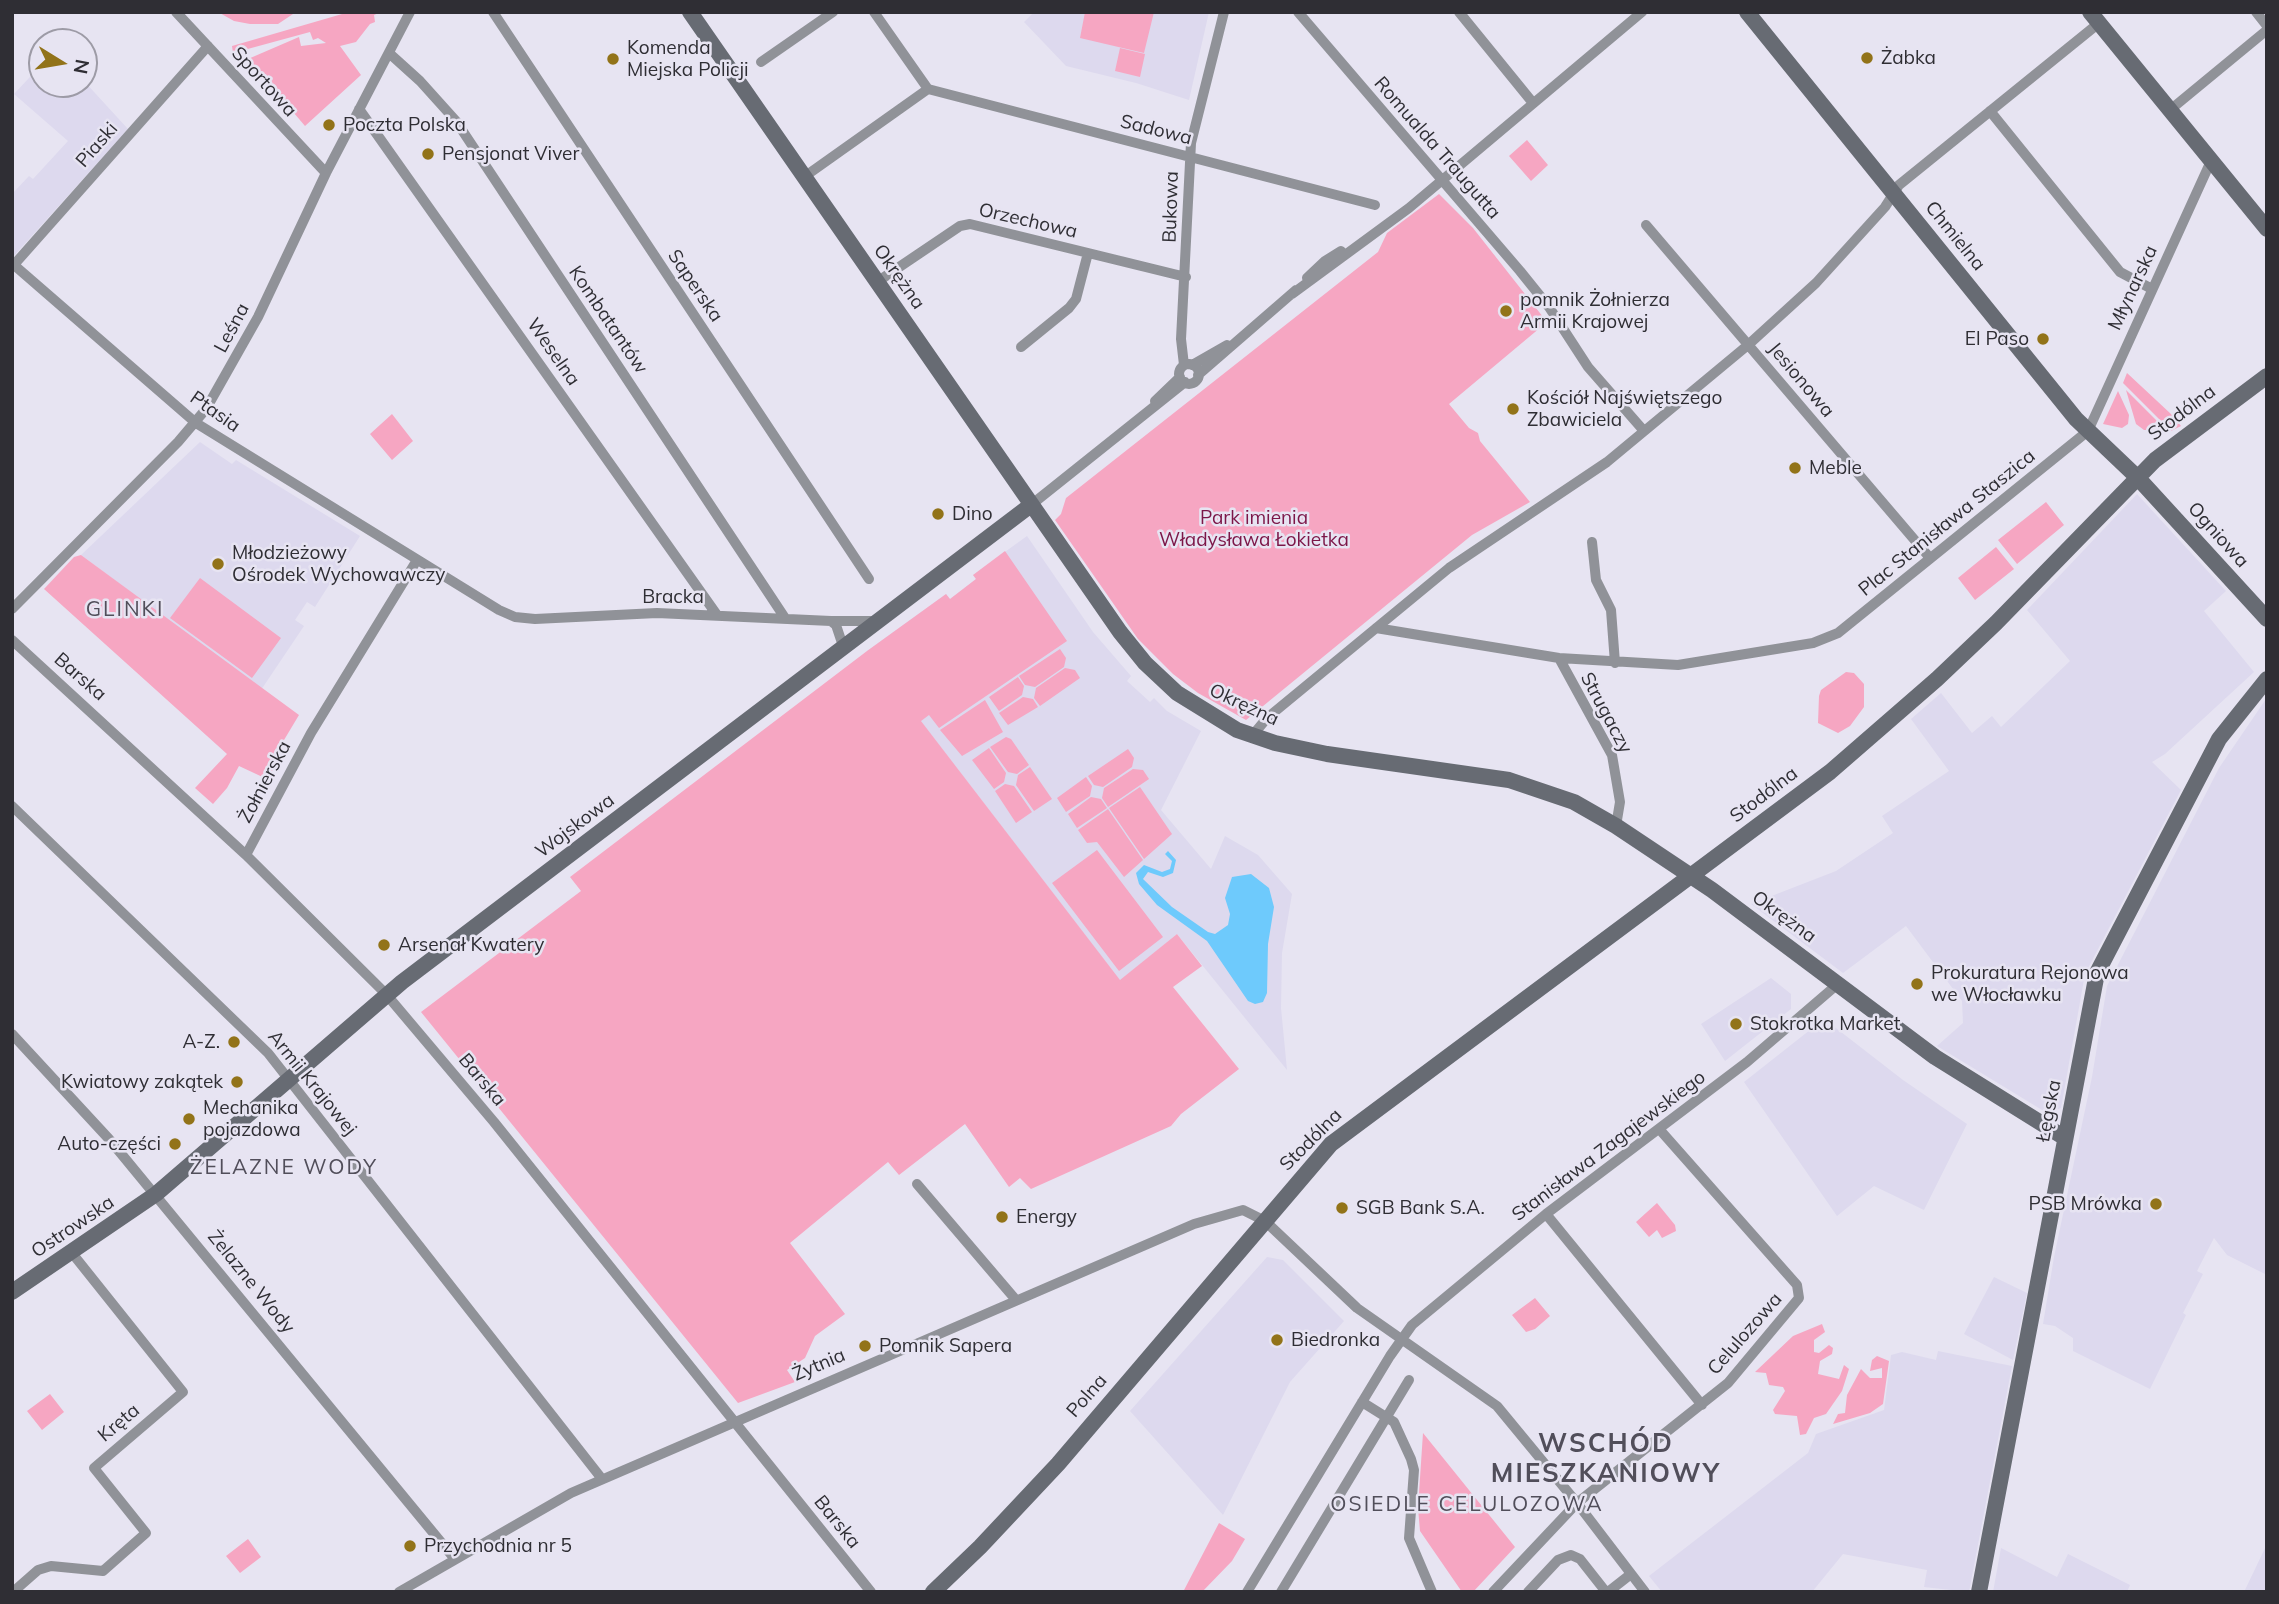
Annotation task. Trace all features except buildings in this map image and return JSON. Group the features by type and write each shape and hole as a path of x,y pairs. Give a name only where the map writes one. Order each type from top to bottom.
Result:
{"street":[{"name":"Sportowa","path":"176,12 327,173"},
{"name":"Leśna","path":"12,609 196,423 246,340 359,109 410,12"},
{"name":"Saperska","path":"493,12 869,579"},
{"name":"Okrężna","path":"690,12 1031,505 1145,663 1200,709 1252,736 1305,751 1509,780 1560,796 1616,826 1691,876 1839,983 1935,1057 2065,1138"},
{"path":"761,62 833,12"},
{"path":"804,177 928,89 874,12"},
{"name":"Bukowa","path":"1192,368 1181,339 1190,157 1217,31 1224,12"},
{"name":"Romualda Traugutta","path":"1298,12 1549,307 1588,367 1644,431"},
{"path":"1459,12 1533,103"},
{"path":"1031,505 1147,412 1192,368 1236,341 1292,294 1409,208 1642,12"},
{"name":"Chmielna","path":"1747,12 2088,431 2138,478"},
{"path":"2169,110 2267,28 2256,12"},
{"path":"1252,736 1260,724 1466,555 1607,462 1748,345 1816,284 1899,186 1990,111 2094,18 2267,229"},
{"name":"Piaski","path":"13,266 208,46"},
{"name":"Kombatantów","path":"389,53 421,81 456,121 785,618"},
{"name":"Sadowa","path":"928,89 1375,205"},
{"name":"Weselna","path":"359,109 718,615"},
{"path":"1990,111 2120,272 2152,289"},
{"name":"Młynarska","path":"2088,431 2211,161"},
{"name":"Orzechowa","path":"877,282 960,226 970,224 1186,277"},
{"name":"Jesionowa","path":"1646,225 1930,558"},
{"path":"1021,347 1069,308 1076,299 1088,253"},
{"name":"Ptasia","path":"13,266 196,423 417,560 515,617"},
{"path":"1182,379 1193,382 1192,368"},
{"name":"Stodólna","path":"1265,1221 1344,1132 1830,772 1996,623 2171,447 2267,376"},
{"name":"Plac Stanisława Staszica","path":"1615,663 1693,665 1826,640 2088,431"},
{"name":"Ogniowa","path":"2138,478 2267,619"},
{"name":"Wojskowa","path":"156,1194 386,994 882,621 1031,505"},
{"path":"1376,628 1559,658 1615,663 1611,610 1596,580 1592,542"},
{"name":"Żołnierska","path":"246,855 315,725 417,560"},
{"name":"Bracka","path":"515,617 535,619 657,613 882,621"},
{"path":"831,621 836,625 844,649"},
{"name":"Barska","path":"12,640 246,855 386,994 494,1122 871,1592"},
{"name":"Strugaczy","path":"1559,658 1612,755 1620,802 1616,826"},
{"name":"Łęgska","path":"1979,1592 2097,973 2218,739 2267,679"},
{"name":"Armii Krajowej","path":"12,806 244,1027 602,1479"},
{"name":"Stanisława Zagajewskiego","path":"1401,1338 1418,1320 1546,1214 1660,1130 1808,1013 1839,983"},
{"name":"Żelazne Wody","path":"12,1034 156,1194 454,1558"},
{"name":"Celulozowa","path":"1493,1592 1577,1503 1702,1405 1745,1365 1797,1302 1799,1289 1660,1130"},
{"path":"917,1184 1016,1300"},
{"name":"Ostrowska","path":"12,1292 72,1254 156,1194"},
{"name":"Żytnia","path":"401,1591 559,1499 732,1421 1208,1219 1243,1210 1265,1221"},
{"path":"1546,1214 1702,1405"},
{"path":"1265,1221 1340,1294 1497,1406 1577,1503 1645,1592"},
{"name":"Polna","path":"933,1592 1050,1472 1265,1221"},
{"name":"Kręta","path":"13,1592 38,1570 51,1566 103,1571 146,1533 93,1468 183,1392 72,1254"},
{"path":"1247,1592 1401,1338"},
{"path":"1281,1592 1409,1380"},
{"path":"1362,1402 1396,1425 1413,1463 1409,1538 1432,1592"},
{"path":"1528,1592 1558,1560 1567,1555 1580,1559 1607,1592 1631,1574"}],"shaded area":[{"path":"1034,12 1209,12 1189,100 1136,83 1066,66 1024,22"},
{"path":"28,79 28,98 98,96 128,129 12,258 12,194 29,176 33,179 68,141 14,94"},
{"name":"Młodzieżowy Ośrodek Wychowawczy","path":"200,442 232,464 236,460 360,536 315,607 307,602 295,620 304,626 261,690 81,555"},
{"path":"2137,494 2226,591 2204,611 2254,672 2165,754 2152,762 2181,790 2085,974 2061,1108 2047,1113 1937,1046 1963,1023 1962,1001 1906,926 1843,973 1751,904 1836,871 1893,833 1882,816 1949,771 1911,719 1941,693 1972,733 1992,716 2001,727 2070,661 2027,610"},
{"path":"1027,536 1093,632 1131,676 1127,681 1150,702 1154,698 1167,711 1201,731 1161,810 1211,869 1225,836 1258,855 1292,894 1282,953 1281,1008 1287,1070 1177,934 1120,981 867,651 946,594 950,599 976,579 973,575"},
{"path":"2266,699 2267,1275 2227,1255 2214,1238 2197,1271 2203,1274 2183,1313 2186,1315 2150,1389 2073,1351 2073,1338 2055,1326 2043,1324 2054,1257 2092,1077 2107,986 2219,768"},
{"path":"1771,978 1791,994 1791,1009 1725,1061 1701,1024"},
{"path":"1832,1025 1903,1080 1967,1124 1924,1210 1874,1186 1837,1216 1744,1082 1815,1026"},
{"path":"1267,1257 1283,1260 1344,1321 1290,1382 1223,1515 1130,1411"},
{"path":"1994,1277 2027,1293 2013,1360 1964,1334"},
{"path":"1938,1351 2012,1366 1969,1592 1924,1587 1927,1570 1843,1554 1812,1592 1662,1592 1649,1576 1808,1453 1816,1434 1884,1410 1891,1355 1902,1352 1936,1360"},
{"path":"2267,1544 2267,1592 2244,1592"},
{"path":"2001,1548 2057,1577 2068,1554 2130,1585 2127,1592 1993,1592"}],"green space":[{"path":"218,12 296,12 278,24 250,24 234,21"},
{"path":"349,12 381,12 374,15 375,22 370,24 356,42 340,46 361,75 305,126 248,59 299,37 301,46 326,43 318,38 313,40 310,32 233,53 232,46"},
{"path":"1085,12 1154,12 1144,53 1080,38"},
{"path":"1120,48 1145,54 1140,77 1115,71"},
{"path":"1527,140 1548,165 1531,181 1509,156"},
{"name":"Park imienia Władysława Łokietka","path":"1439,194 1473,228 1547,322 1449,404 1469,428 1478,433 1480,441 1530,502 1472,535 1246,720 1198,693 1173,674 1138,639 1055,520 1061,514 1066,498 1378,252 1387,233"},
{"path":"2127,373 2181,426 2171,431 2123,383"},
{"path":"2126,390 2164,430 2144,430 2136,424"},
{"path":"2118,391 2129,415 2128,424 2122,428 2103,424"},
{"path":"392,414 413,441 392,460 370,434"},
{"path":"2046,502 2064,525 2017,564 1998,540"},
{"path":"1996,547 2014,569 1975,600 1958,578"},
{"path":"1005,551 1067,641 939,728 929,715 921,721 1120,980 1177,934 1202,966 1173,987 1239,1069 1181,1114 1171,1126 1031,1189 1020,1178 1009,1187 965,1124 899,1175 888,1162 790,1243 845,1314 815,1336 805,1358 787,1370 795,1382 738,1403 421,1012 581,891 570,877 867,651 946,594 950,599 976,579 973,575"},
{"path":"81,555 299,715 284,740 269,780 239,766 227,788 213,804 195,788 227,754 44,589 74,557"},
{"path":"200,578 281,638 252,678 170,618"},
{"path":"1060,649 1066,658 1064,667 1035,687 1025,685 1019,676"},
{"path":"1065,668 1075,670 1080,678 1040,706 1034,698 1036,688"},
{"path":"1846,672 1854,673 1864,684 1864,707 1850,726 1838,733 1818,723 1819,696 1821,690"},
{"path":"1018,677 1024,686 1022,695 999,711 989,697"},
{"path":"1023,697 1033,699 1038,707 1008,725 999,713"},
{"path":"985,700 1003,732 962,756 940,730"},
{"path":"1006,737 1011,739 1029,765 1017,774 1008,772 990,747"},
{"path":"989,748 1006,773 1004,782 994,789 972,760"},
{"path":"1128,749 1134,758 1132,767 1103,787 1094,785 1088,776"},
{"path":"1030,767 1052,799 1034,811 1016,785 1018,775"},
{"path":"1133,769 1143,770 1149,779 1108,807 1102,798 1104,788"},
{"path":"1086,777 1092,786 1090,796 1066,812 1057,798"},
{"path":"1005,784 1014,786 1032,812 1016,823 995,791"},
{"path":"1140,787 1172,834 1144,859 1109,808"},
{"path":"1091,797 1101,799 1107,808 1077,828 1068,814"},
{"path":"1108,809 1143,860 1124,877 1097,842 1087,843 1078,830"},
{"path":"1097,850 1163,937 1119,971 1052,883"},
{"path":"1657,1203 1675,1225 1676,1231 1662,1238 1657,1230 1649,1237 1636,1222"},
{"path":"1535,1298 1550,1316 1535,1329 1526,1332 1512,1315"},
{"path":"1822,1324 1825,1332 1814,1340 1814,1352 1819,1353 1829,1345 1833,1348 1832,1354 1820,1361 1818,1374 1839,1379 1844,1365 1849,1369 1842,1391 1826,1414 1814,1418 1806,1434 1800,1435 1797,1416 1775,1414 1773,1410 1785,1391 1783,1387 1769,1385 1766,1373 1755,1372 1793,1336"},
{"path":"1877,1356 1889,1361 1883,1404 1870,1413 1833,1424 1838,1414 1845,1413 1847,1395 1861,1369 1870,1378 1882,1378 1882,1368 1870,1371 1872,1360"},
{"path":"50,1394 64,1412 42,1430 27,1411"},
{"path":"1423,1433 1515,1547 1473,1592 1462,1592 1420,1531 1418,1508"},
{"path":"1219,1523 1245,1539 1232,1561 1202,1592 1183,1592"},
{"path":"248,1539 261,1557 240,1573 226,1556"}],"water":[{"path":"1168,851 1176,860 1173,873 1163,877 1148,872 1143,879 1172,907 1208,932 1215,934 1228,925 1230,914 1225,898 1232,877 1251,874 1269,888 1274,907 1268,944 1267,993 1263,1002 1255,1004 1248,1001 1207,941 1157,905 1139,884 1136,873 1144,865 1162,872 1170,869 1172,861 1165,854"}],"place":[{"name":"Żabka","path":"1867,58"},
{"name":"Komenda Miejska Policji","path":"613,59"},
{"name":"Poczta Polska","path":"329,125"},
{"name":"Pensjonat Viver","path":"428,154"},
{"name":"pomnik Żołnierza Armii Krajowej","path":"1506,311"},
{"name":"El Paso","path":"2043,339"},
{"name":"Kościół Najświętszego Zbawiciela","path":"1513,409"},
{"name":"Meble","path":"1795,468"},
{"name":"Dino","path":"938,514"},
{"name":"Młodzieżowy Ośrodek Wychowawczy","path":"218,564"},
{"name":"Arsenał Kwatery","path":"384,945"},
{"name":"Prokuratura Rejonowa we Włocławku","path":"1917,984"},
{"name":"Stokrotka Market","path":"1736,1024"},
{"name":"A-Z.","path":"234,1042"},
{"name":"Kwiatowy zakątek","path":"237,1082"},
{"name":"Mechanika pojazdowa","path":"189,1119"},
{"name":"Auto-części","path":"175,1144"},
{"name":"PSB Mrówka","path":"2156,1204"},
{"name":"SGB Bank S.A.","path":"1342,1208"},
{"name":"Energy","path":"1002,1217"},
{"name":"Biedronka","path":"1277,1340"},
{"name":"Pomnik Sapera","path":"865,1346"},
{"name":"Przychodnia nr 5","path":"410,1546"}],"district":[{"name":"GLINKI","path":"125,610"},
{"name":"ŻELAZNE WODY","path":"284,1168"},
{"name":"WSCHÓD MIESZKANIOWY","path":"1606,1459"},
{"name":"OSIEDLE CELULOZOWA","path":"1467,1505"}]}
